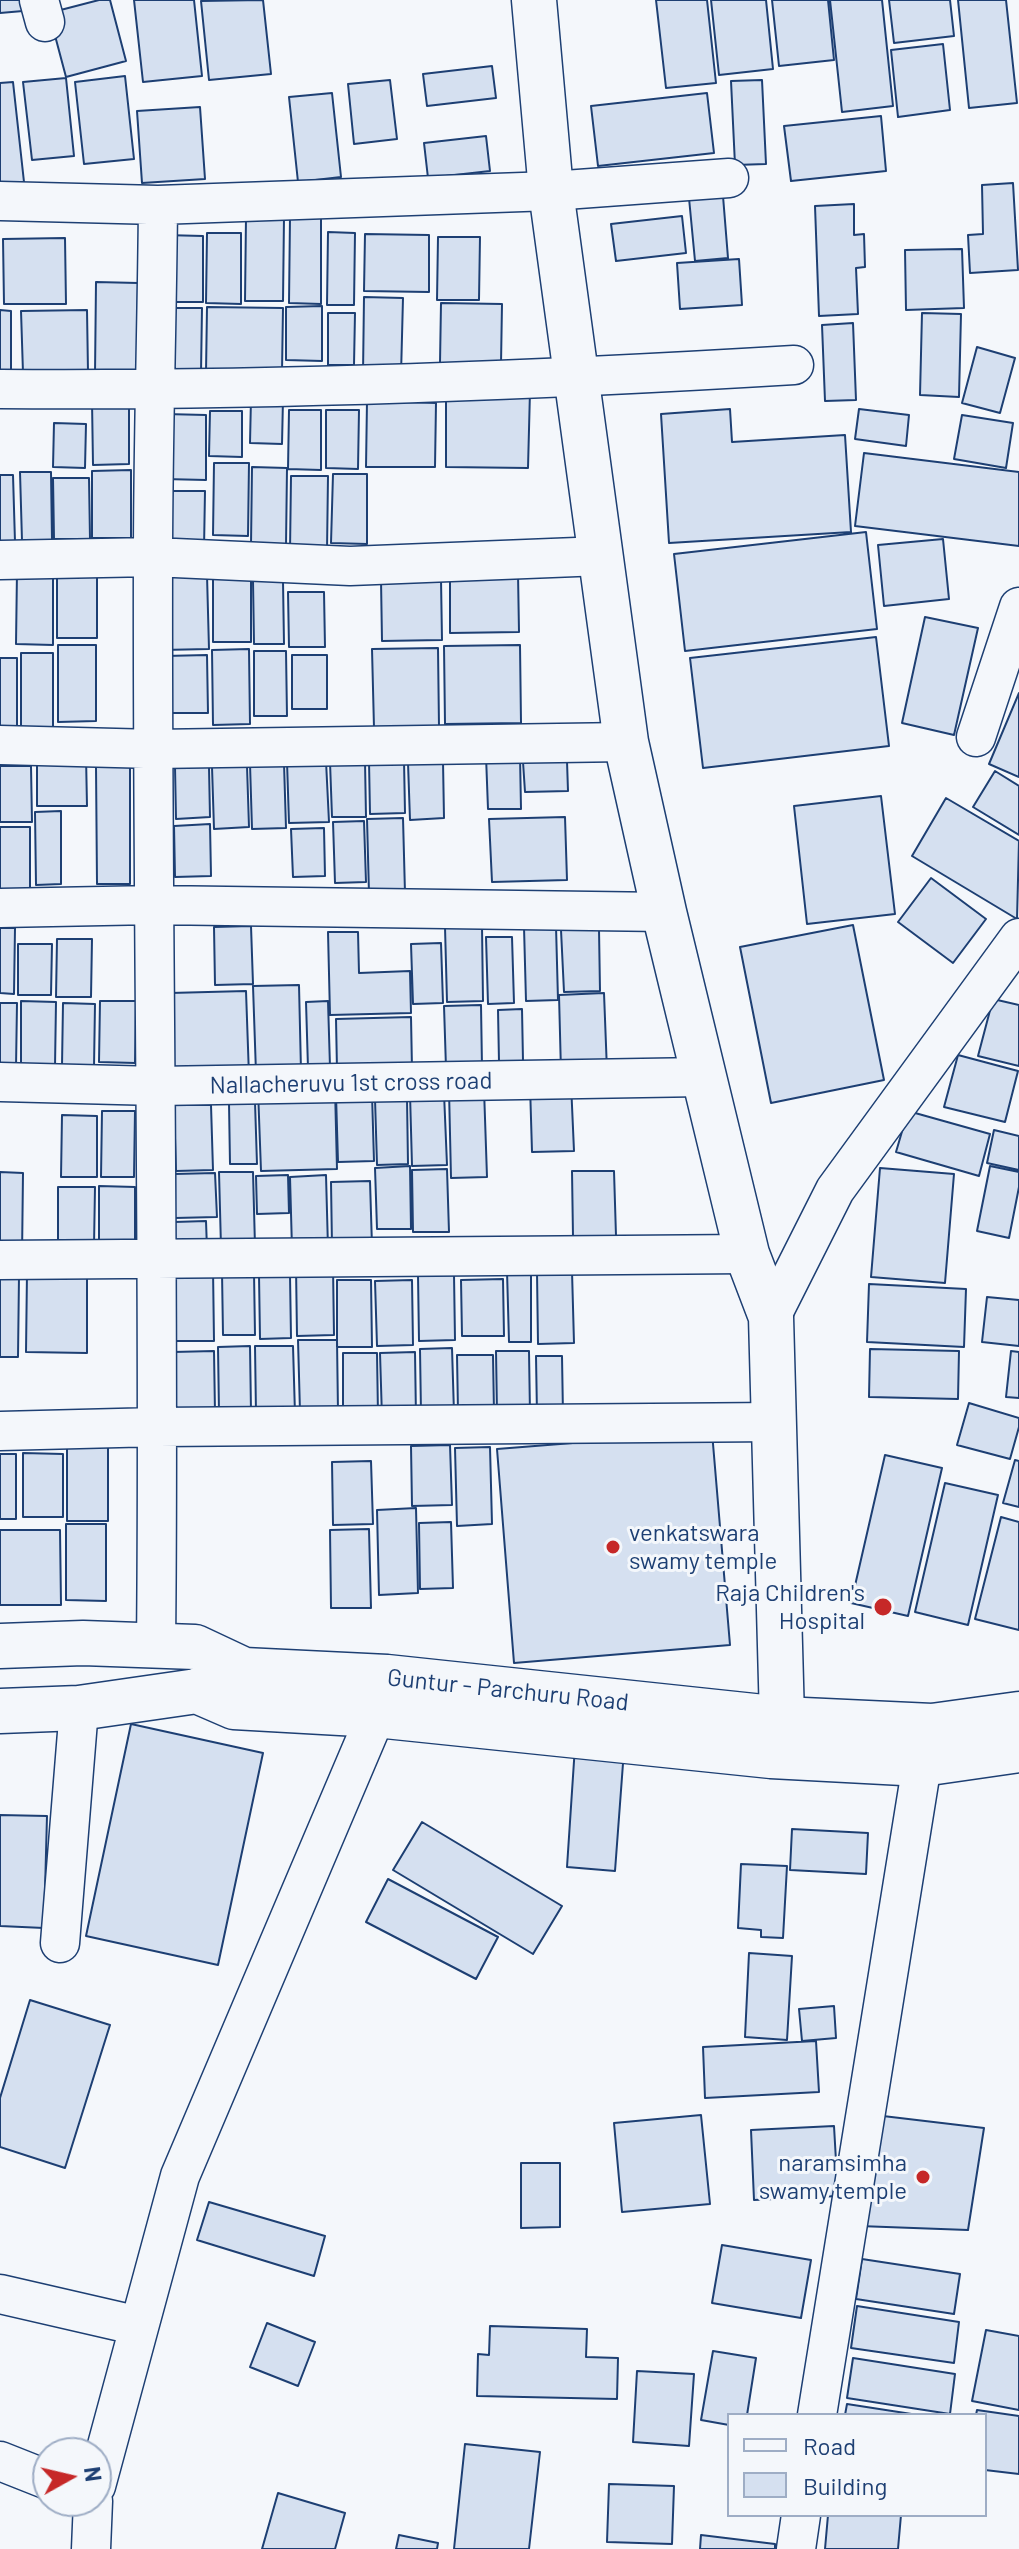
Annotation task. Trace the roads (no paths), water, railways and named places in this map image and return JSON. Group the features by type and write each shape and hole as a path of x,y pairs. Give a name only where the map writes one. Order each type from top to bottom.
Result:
{"main road":[{"path":"534,0 551,191 626,742 747,1254 771,1317 782,1719"},
{"name":"Guntur - Parchuru Road","path":"0,1646 83,1643 195,1647 244,1670 382,1696 771,1756 927,1745 1019,1714"},
{"name":"Guntur - Parchuru Road","path":"0,1711 79,1708 197,1691 234,1707 382,1696 782,1719 927,1745 1019,1750"}],"street":[{"path":"0,201 158,205 551,191 729,178"},
{"path":"156,1645 158,1427 153,557 158,205"},
{"path":"0,389 156,390 578,378 794,365"},
{"path":"0,560 153,557 350,566 602,556"},
{"path":"976,737 1019,607"},
{"path":"0,745 154,749 626,742"},
{"path":"0,908 154,905 664,912"},
{"path":"771,1317 835,1190 1019,938"},
{"name":"Nallacheruvu 1st cross road","path":"0,1082 157,1086 703,1077"},
{"path":"0,1260 747,1254"},
{"path":"0,1431 776,1422"},
{"path":"109,2437 180,2176 382,1696"},
{"path":"60,1943 79,1708"},
{"path":"817,2413 927,1745"},
{"path":"0,2294 139,2326"},
{"path":"0,2461 32,2474"},
{"path":"91,2549 92,2517"},
{"path":"796,2549 801,2517"}],"place":[{"name":"venkatswara swamy temple","path":"613,1547"},
{"name":"Raja Children's Hospital","path":"883,1607"},
{"name":"naramsimha swamy temple","path":"923,2177"}]}
